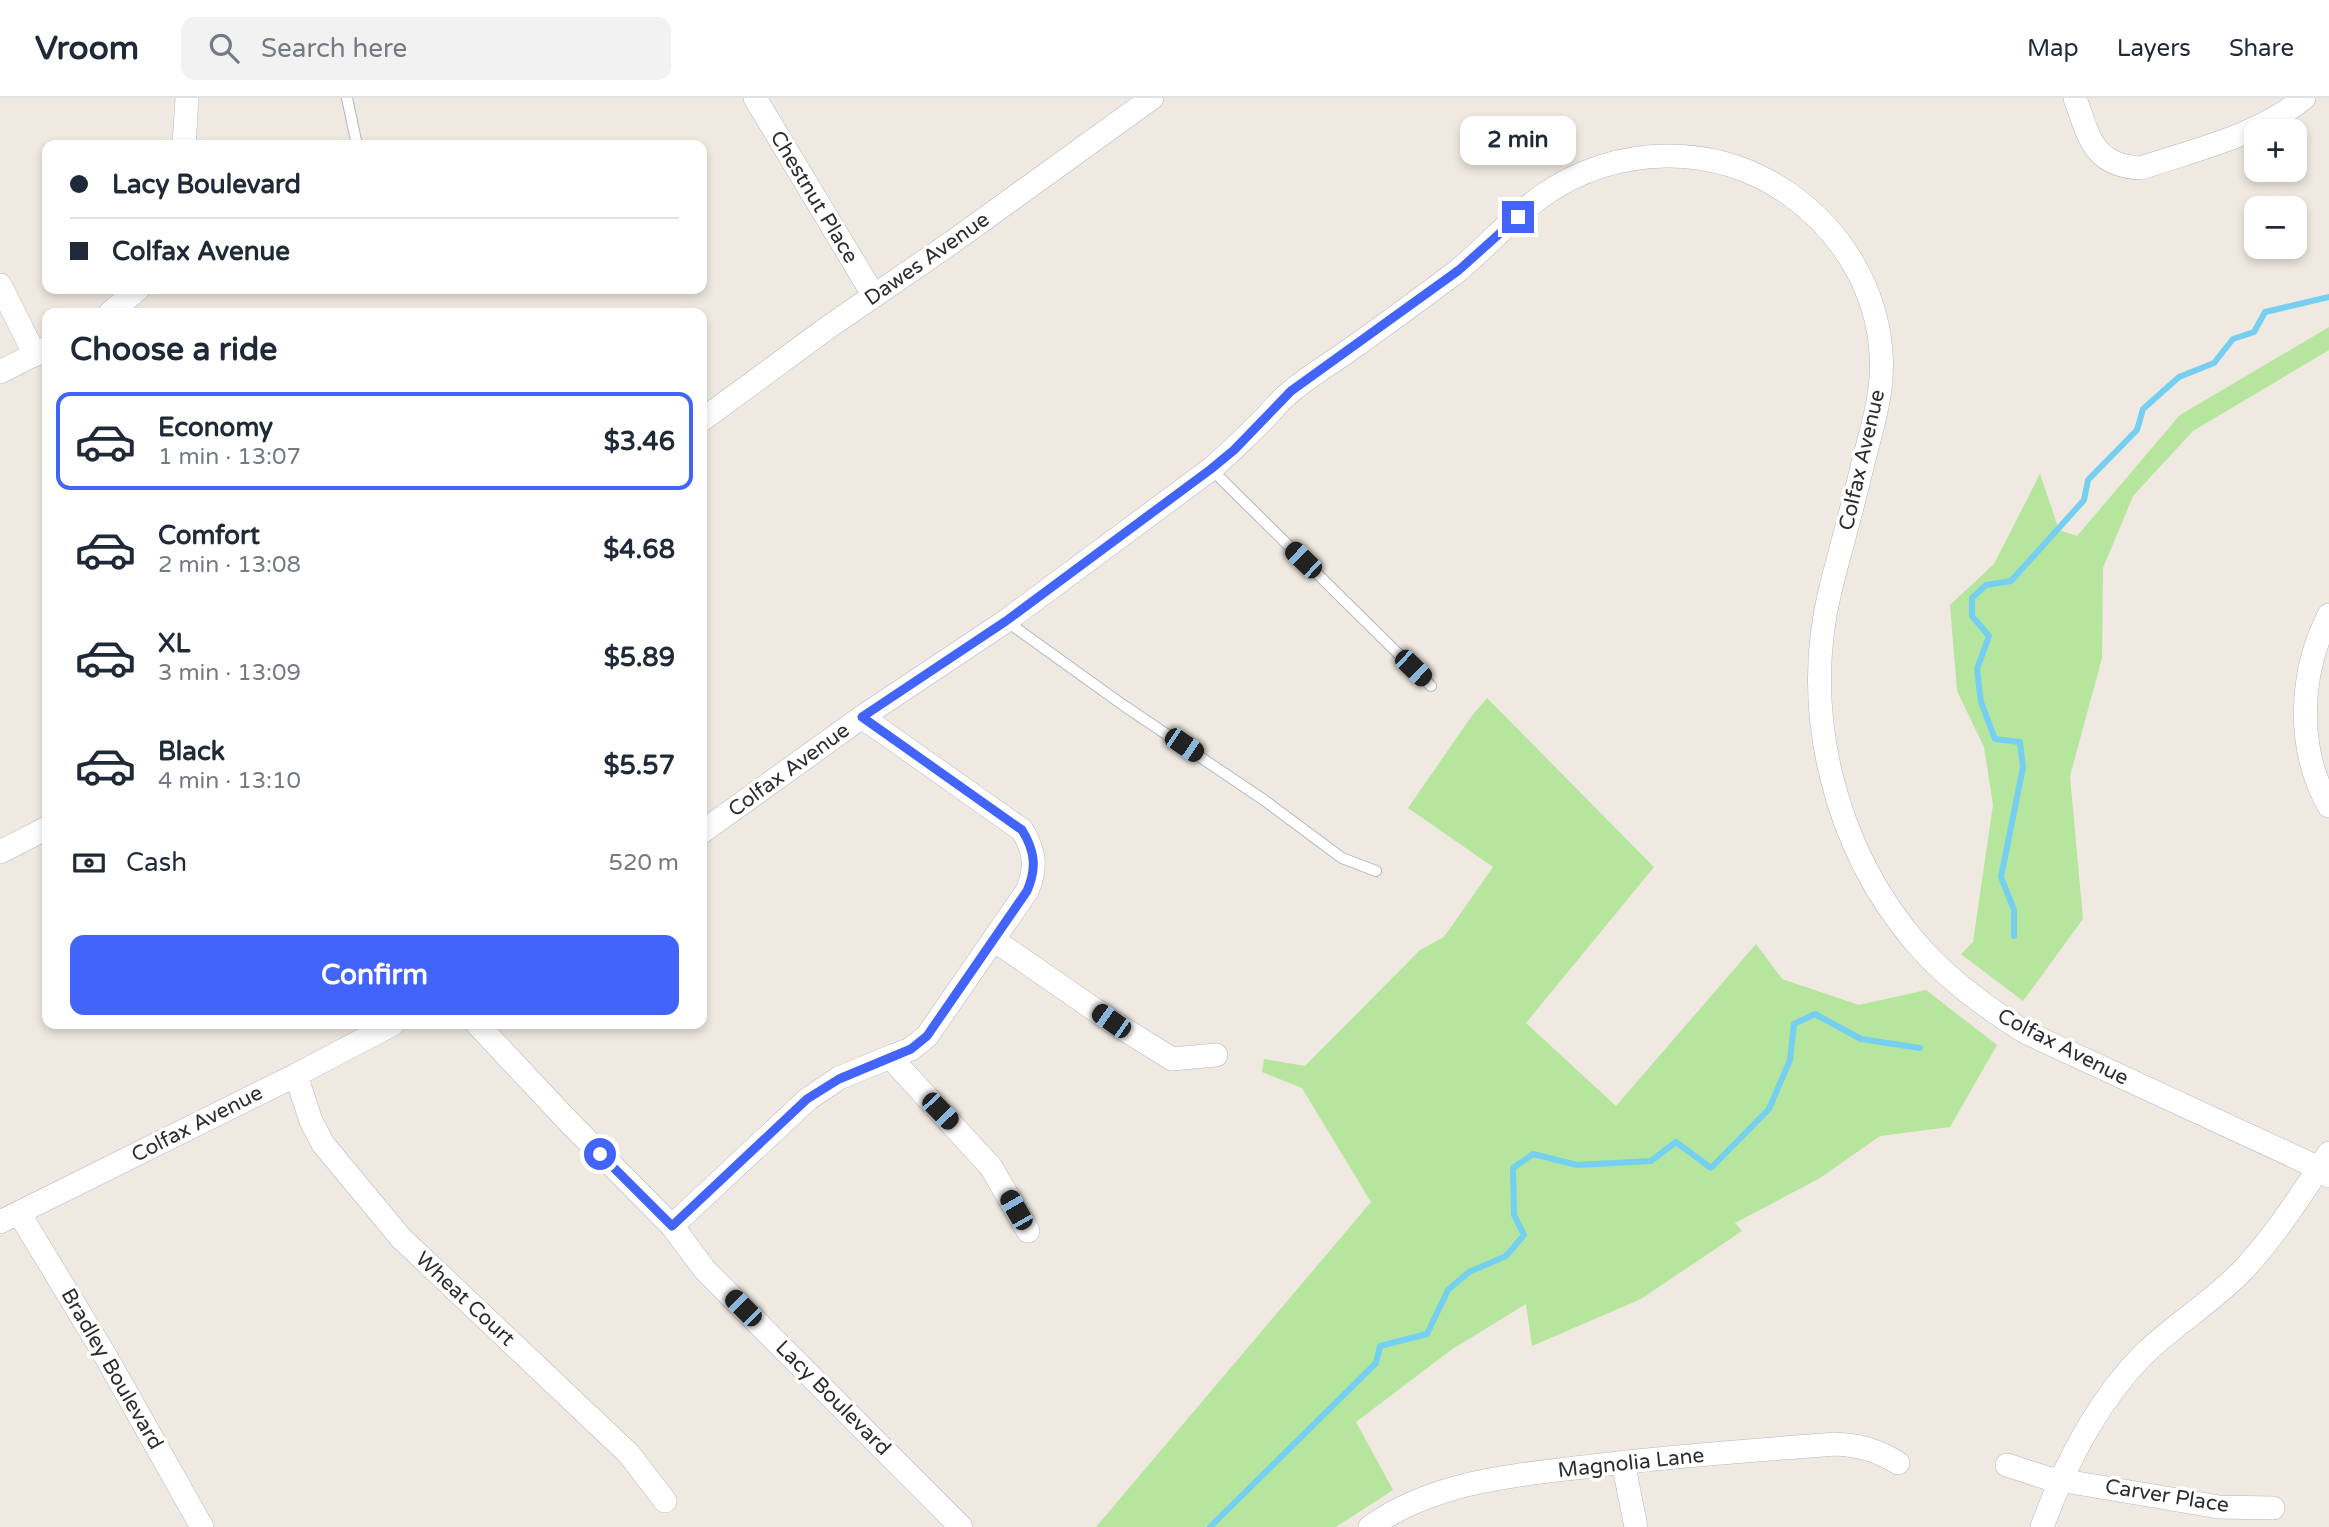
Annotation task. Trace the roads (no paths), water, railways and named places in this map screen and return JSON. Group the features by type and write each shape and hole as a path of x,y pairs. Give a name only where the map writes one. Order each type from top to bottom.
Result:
{"street":[{"path":"184,140 187,98"},
{"name":"Chestnut Place","path":"755,98 874,296"},
{"name":"Dawes Avenue","path":"707,416 1152,98"},
{"path":"2075,98 2090,141 2098,153 2112,163 2141,168 2260,128 2285,114 2304,98"},
{"name":"Colfax Avenue","path":"707,828 862,717 1006,621 1211,469 1234,450 1291,391 1459,270 1538,199 1566,181 1598,167 1633,158 1666,155 1713,160 1745,170 1776,185 1804,204 1826,225 1847,252 1864,284 1876,318 1881,353 1880,398 1830,593 1822,638 1820,687 1823,738 1832,783 1849,832 1869,875 1887,905 1916,943 1949,977 1986,1007 2025,1032 2326,1166"},
{"path":"0,285 41,352 0,372"},
{"path":"2329,615 2310,665 2306,719 2312,766 2329,806"},
{"path":"672,1226 807,1099 839,1079 911,1049 927,1036 1027,891 1033,877 1034,860 1030,844 1022,830 862,717"},
{"path":"0,852 42,831"},
{"path":"994,940 1111,1021 1172,1059 1216,1055"},
{"name":"Colfax Avenue","path":"9,1218 383,1029"},
{"name":"Lacy Boulevard","path":"482,1029 672,1226 705,1270 961,1527"},
{"path":"890,1057 991,1167 1028,1231"},
{"name":"Wheat Court","path":"296,1075 311,1121 323,1144 401,1238 629,1454 665,1501"},
{"path":"2042,1527 2062,1479 2096,1413 2119,1381 2147,1352 2243,1270 2326,1166"},
{"name":"Bradley Boulevard","path":"9,1218 105,1355 202,1527"},
{"name":"Magnolia Lane","path":"1370,1527 1409,1504 1446,1489 1486,1479 1623,1462 1834,1444 1860,1446 1898,1462"},
{"path":"1623,1462 1636,1527"},
{"name":"Carver Place","path":"2007,1465 2048,1478 2219,1507 2273,1508"}],"lane":[{"path":"347,98 356,140"},
{"path":"1211,469 1431,686"},
{"path":"1006,621 1113,698 1264,800 1342,858 1376,871"}],"waterway":[{"path":"2014,936 2014,910 2001,877 2023,767 2020,742 1995,739 1981,702 1977,669 1989,636 1972,616 1972,598 1986,585 2011,581 2084,500 2088,480 2137,430 2143,409 2179,377 2214,363 2233,339 2254,332 2265,312 2329,297"},
{"path":"1210,1527 1376,1363 1380,1346 1427,1334 1448,1290 1469,1272 1506,1256 1524,1235 1514,1215 1513,1168 1533,1154 1577,1165 1651,1161 1676,1142 1711,1168 1769,1109 1790,1060 1794,1024 1815,1014 1861,1039 1920,1048"}]}
